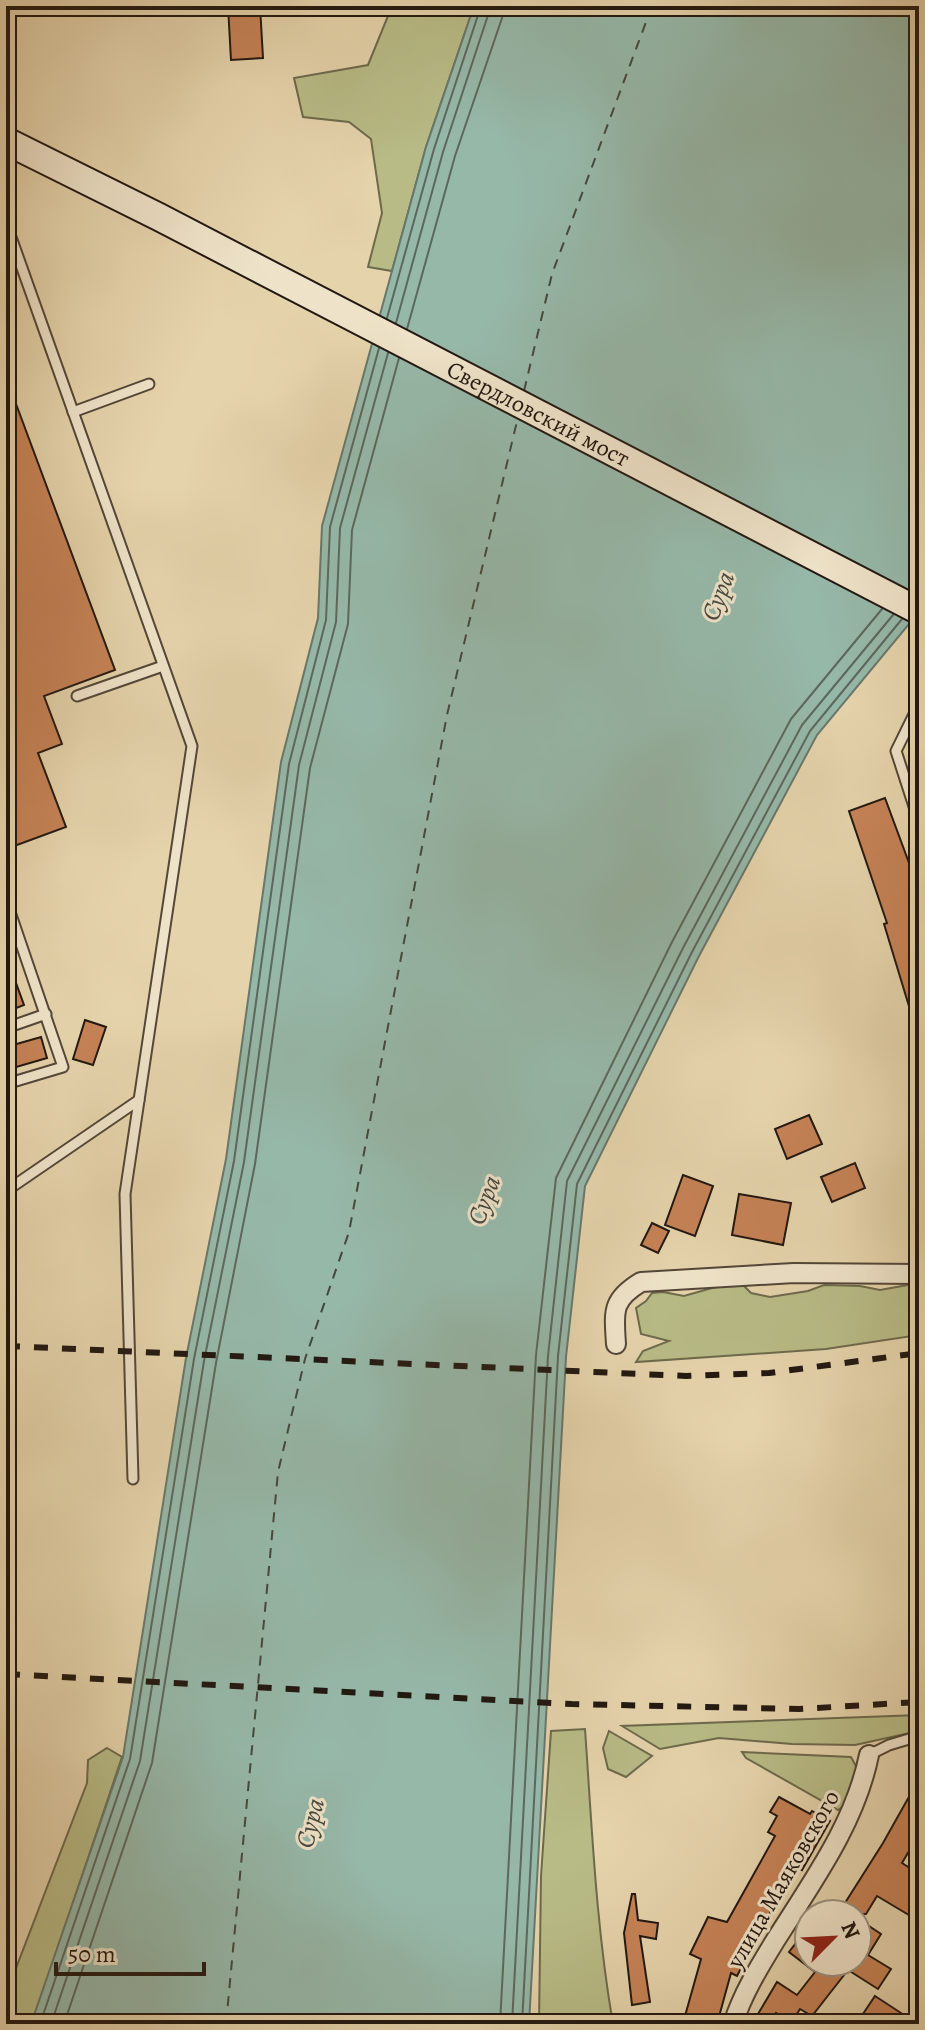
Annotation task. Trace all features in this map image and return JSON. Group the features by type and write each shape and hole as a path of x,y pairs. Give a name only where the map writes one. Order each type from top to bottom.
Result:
{"main road":[{"name":"Свердловский мост","path":"7,143 159,217 919,611"}],"street":[{"path":"616,1344 614,1309 626,1291 641,1282 794,1273 919,1274"},
{"name":"улица Маяковского","path":"733,2024 761,1965 847,1820 863,1785 869,1755"}],"lane":[{"path":"6,223 192,746 125,1194 133,1479"},
{"path":"73,412 149,384"},
{"path":"77,696 163,666"},
{"path":"919,704 896,751 919,822"},
{"path":"6,900 63,1067 6,1084"},
{"path":"6,1028 46,1014"},
{"path":"6,1191 139,1100"},
{"path":"869,1755 919,1736"}],"green space":[{"path":"392,6 474,6 426,147 392,271 368,267 382,213 371,139 349,122 303,117 294,78 368,65"},
{"path":"741,1283 751,1293 770,1297 824,1285 880,1290 919,1283 919,1335 826,1349 636,1362 643,1351 669,1341 641,1334 636,1308 652,1293 684,1296"},
{"path":"919,1715 919,1731 855,1745 719,1738 660,1749 622,1726"},
{"path":"585,1729 599,1914 613,2024 539,2024 541,1876 551,1731"},
{"path":"609,1731 652,1756 626,1777 608,1769 603,1748"},
{"path":"107,1748 122,1757 35,2016 31,2024 6,2024 6,1989 87,1783 88,1760"},
{"path":"742,1752 851,1757 857,1768 848,1803 838,1810 746,1758"}],"water":[{"name":"Сура","path":"474,6 919,6 919,612 817,735 699,956 585,1186 566,1357 529,2024 31,2024 123,1757 186,1358 226,1159 281,762 318,618 322,526 426,147"}],"building":[{"path":"228,6 260,6 263,58 231,60"},
{"path":"6,377 115,670 44,696 62,744 38,753 66,827 6,849"},
{"path":"885,798 919,890 919,1025 915,1026 884,924 887,923 849,811"},
{"path":"6,961 24,1005 6,1012"},
{"path":"85,1020 106,1027 93,1065 73,1059"},
{"path":"41,1037 47,1058 6,1070 6,1047"},
{"path":"809,1115 822,1144 787,1159 775,1129"},
{"path":"855,1163 865,1188 832,1202 821,1177"},
{"path":"683,1175 713,1186 695,1236 665,1225"},
{"path":"739,1194 791,1203 783,1245 732,1235"},
{"path":"652,1223 669,1231 658,1253 641,1245"},
{"path":"919,1779 919,1834 902,1863 919,1874 919,1921 877,1896 873,1903 873,1898 848,1898"},
{"path":"779,1797 830,1821 802,1870 797,1867 786,1882 737,1976 731,1973 717,2024 685,2016 701,1959 690,1954 708,1917 727,1922 775,1836 768,1832 777,1816 770,1812"},
{"path":"632,1894 635,1894 638,1920 658,1923 656,1939 640,1936 650,2002 632,2005 624,1933"},
{"path":"873,1929 881,1934 873,1947"},
{"path":"873,1958 891,1969 878,1989 861,1978 873,1978"},
{"path":"810,1978 842,1978 812,2016 800,2009 791,2023 776,2013 769,2024 752,2024 777,1982 797,1995"},
{"path":"875,1996 901,2013 895,2024 871,2024 861,2017"}],"ferry route":[{"path":"524,391 552,274 652,6"},
{"path":"226,2024 278,1472 305,1359 349,1232 447,715 518,417"}],"railway":[{"path":"6,1346 686,1376 769,1373 919,1353"},
{"path":"6,1674 572,1704 799,1709 919,1702"}]}
